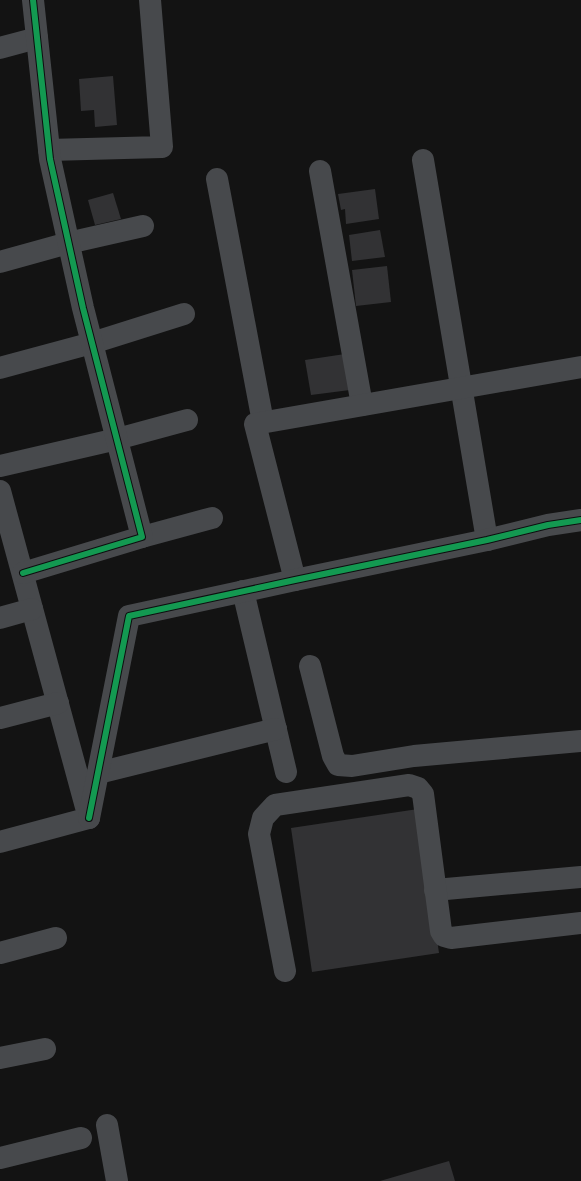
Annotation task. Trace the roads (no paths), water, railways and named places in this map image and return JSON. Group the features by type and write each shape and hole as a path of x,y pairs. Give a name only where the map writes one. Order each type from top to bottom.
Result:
{"street":[{"path":"33,0 50,159 92,343 142,537"},
{"path":"49,150 162,147 150,0"},
{"path":"0,48 37,38"},
{"path":"423,160 487,540"},
{"path":"320,170 362,405"},
{"path":"217,179 263,422"},
{"path":"0,262 68,243 143,226"},
{"path":"0,368 92,343 184,314"},
{"path":"295,580 255,424 581,367"},
{"path":"0,466 117,439 187,420"},
{"path":"0,491 89,818"},
{"path":"22,573 142,537 212,518"},
{"path":"89,818 129,616 487,540 548,525 581,520"},
{"path":"243,591 286,772"},
{"path":"0,618 32,609"},
{"path":"310,666 333,756 338,765 352,766 414,756 581,741"},
{"path":"0,718 58,703"},
{"path":"98,773 276,729"},
{"path":"285,971 259,834 263,818 275,805 409,785 418,788 423,794 441,931 444,936 451,938 581,923"},
{"path":"0,842 89,818"},
{"path":"435,890 581,877"},
{"path":"0,953 56,938"},
{"path":"0,1058 45,1049"},
{"path":"107,1125 117,1181"},
{"path":"0,1158 81,1138"}]}
